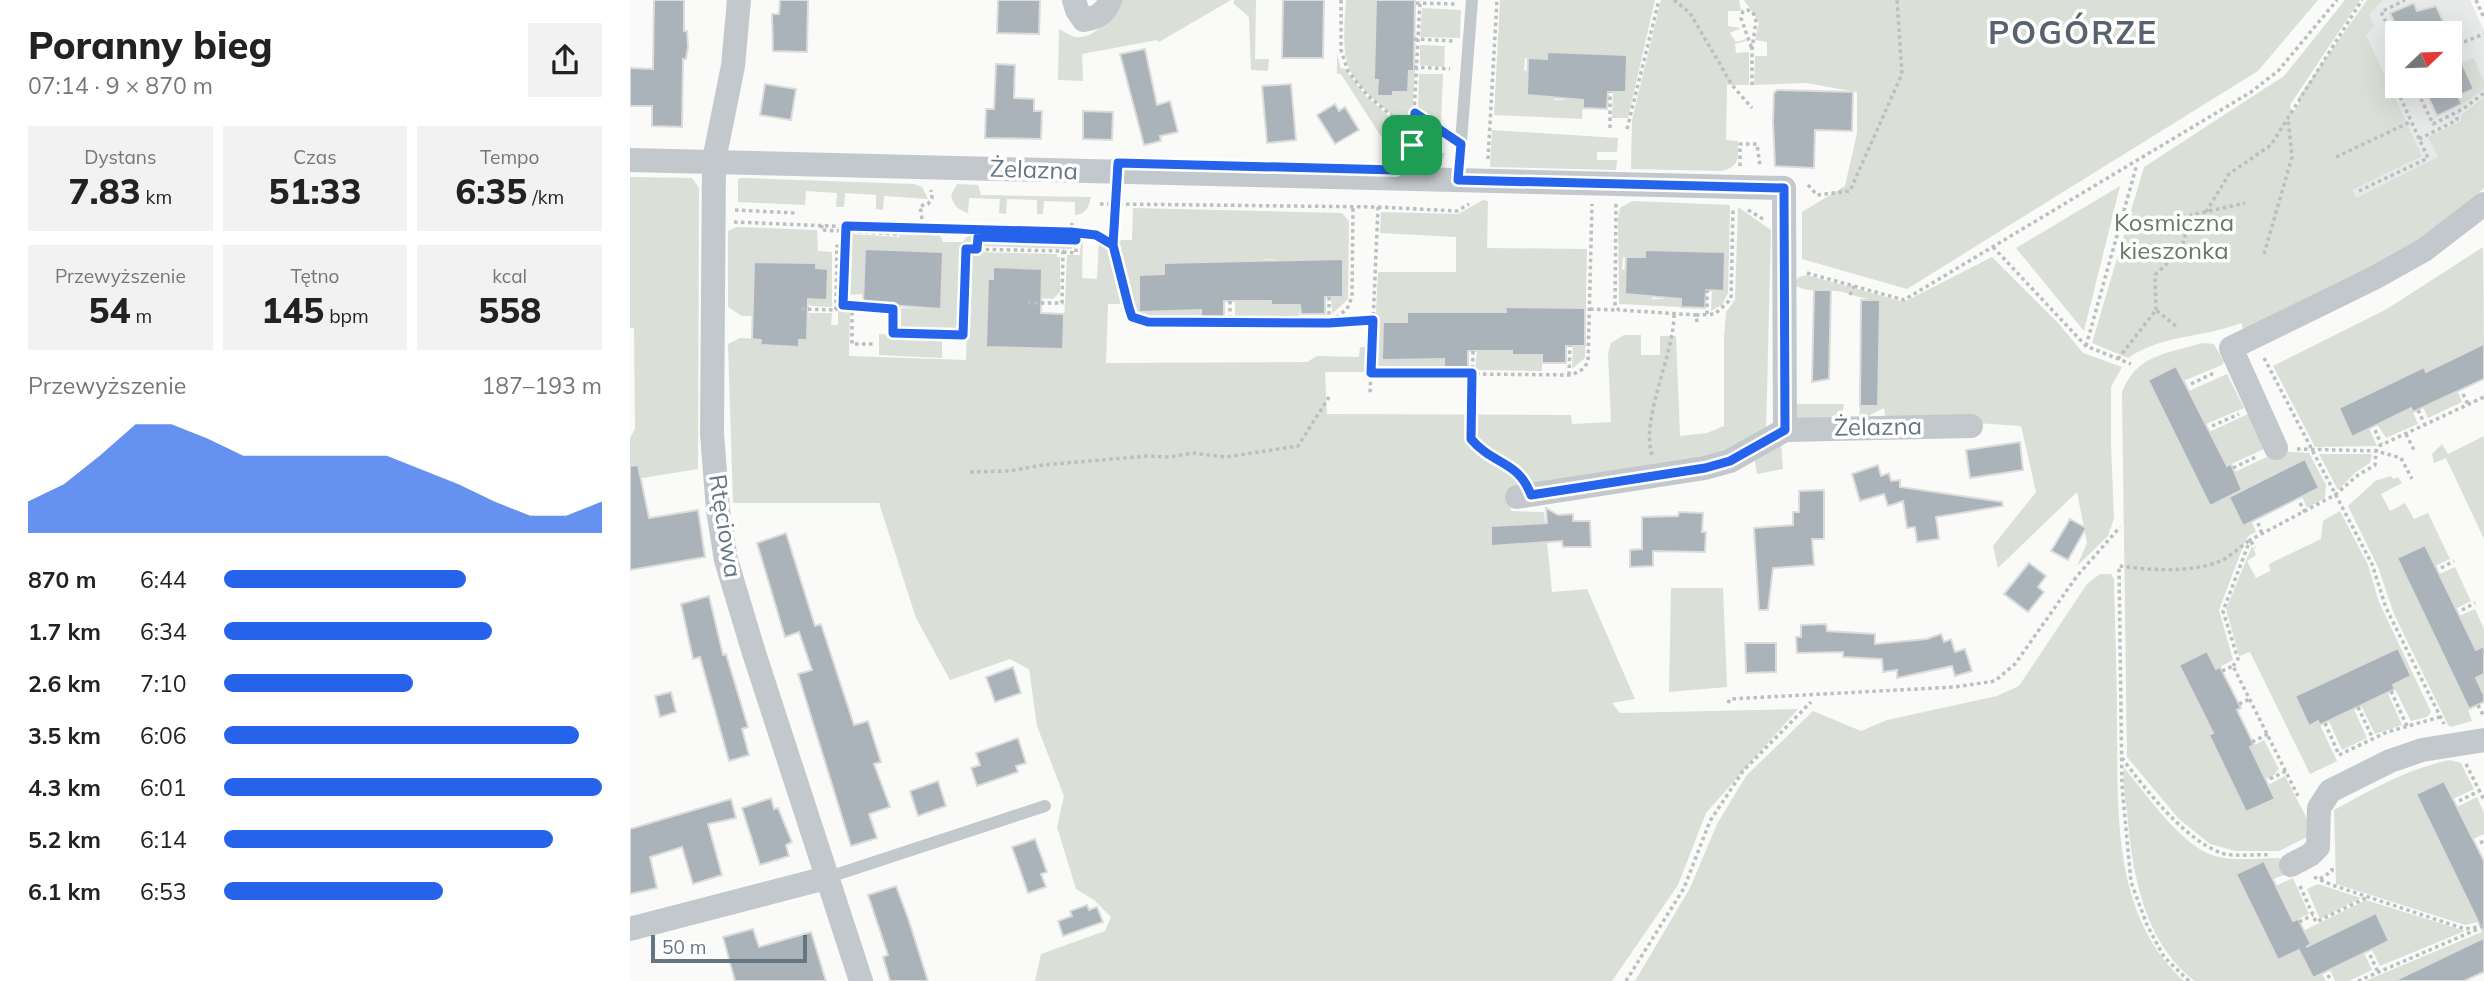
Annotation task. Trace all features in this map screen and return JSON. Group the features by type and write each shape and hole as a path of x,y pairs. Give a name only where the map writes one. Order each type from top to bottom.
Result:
{"street":[{"name":"Rtęciowa","path":"738,0 733,66 714,160 712,434 718,510 734,587 861,981"},
{"path":"1074,0 1084,20 1095,18 1105,11 1110,0"},
{"name":"Żelazna","path":"630,160 1784,188 1785,430"},
{"path":"2276,448 2231,348 2374,278 2424,250 2484,204"},
{"name":"Żelazna","path":"1524,496 1659,476 1730,461 1785,430 1971,426"},
{"path":"2291,865 2310,855 2318,847 2319,808 2330,791 2390,761 2422,750 2474,748"},
{"path":"630,929 826,878"}],"lane":[{"path":"1458,180 1472,3"},
{"path":"826,878 1045,806"}],"path":[{"path":"1342,0 1341,50 1348,71 1367,94 1413,133"},
{"path":"1487,171 1497,0"},
{"path":"1627,129 1659,0"},
{"path":"1674,0 1690,13 1732,85 1752,108"},
{"path":"1808,185 1817,195 1850,191 1902,74 1897,0"},
{"path":"1784,267 1904,300 2138,162 2260,85 2278,71 2337,0"},
{"path":"2206,212 2229,174 2271,145 2362,0"},
{"path":"2385,21 2381,12 2405,0"},
{"path":"2476,0 2484,18"},
{"path":"1401,162 1412,145 1418,2 1472,3"},
{"path":"1752,49 1741,18 1743,11 1748,10 1753,12 1756,21 1752,49 1752,85"},
{"path":"2462,43 2484,34"},
{"path":"1416,40 1469,41"},
{"path":"1415,67 1467,69"},
{"path":"1610,92 1610,128"},
{"path":"2421,98 2433,124 2457,113 2484,93"},
{"path":"2359,191 2428,158 2400,98"},
{"path":"1415,113 1461,144"},
{"path":"2419,139 2457,120 2457,113"},
{"path":"2264,254 2292,157 2288,116"},
{"path":"2336,157 2411,122"},
{"path":"2086,345 2138,162"},
{"path":"1118,173 1113,245 1132,317 1148,322 1329,323 1373,320"},
{"path":"922,219 920,206 928,204 932,198 931,190 925,186"},
{"path":"1371,373 1569,375 1583,369 1588,362 1592,198"},
{"path":"1617,198 1613,300 1619,310"},
{"path":"1590,309 1715,314 1731,299 1733,201"},
{"path":"1100,204 1378,207 1370,393"},
{"path":"2118,359 2156,310 2155,275 2181,250 2192,215 2245,204"},
{"path":"1329,323 1347,310 1352,297 1353,207"},
{"path":"732,210 795,213"},
{"path":"738,222 822,225 845,229 1071,232 1096,235 1113,245"},
{"path":"894,301 893,333 963,335 966,249 1076,253 1076,240 1071,232 1072,223"},
{"path":"845,229 843,305 893,309"},
{"path":"977,249 978,237 1076,240"},
{"path":"801,309 836,310 837,246 845,247"},
{"path":"1993,247 2086,345 2131,364"},
{"path":"1028,303 1062,303 1063,251"},
{"path":"1850,295 1854,286"},
{"path":"1707,290 1707,314"},
{"path":"1329,297 1329,323"},
{"path":"1230,302 1230,323"},
{"path":"852,306 852,344 873,344"},
{"path":"2156,310 2178,327"},
{"path":"1659,476 1650,448 1654,408 1667,350 1674,332 1674,313"},
{"path":"1696,314 1697,322"},
{"path":"2253,337 2372,564 2386,608 2440,717 2474,748 2479,791 2484,800"},
{"path":"1569,375 1570,346"},
{"path":"1473,351 1471,439 1489,457 1519,472 1525,478 1524,496"},
{"path":"2191,384 2228,367"},
{"path":"970,472 1009,471 1043,465 1148,456 1171,457 1192,453 1226,457 1298,446 1331,394"},
{"path":"2463,394 2469,404"},
{"path":"2189,981 2164,957 2147,925 2131,882 2121,757 2119,566 2157,570 2219,562 2250,540 2335,495 2358,475 2375,465 2376,451 2382,445 2484,397"},
{"path":"2212,426 2248,410"},
{"path":"2418,410 2425,425"},
{"path":"2375,430 2382,445"},
{"path":"2406,434 2414,450"},
{"path":"2276,448 2376,451 2401,458 2412,479"},
{"path":"2300,502 2305,512"},
{"path":"2258,523 2262,534"},
{"path":"1728,703 1730,699 1954,687 1995,681 2015,664 2077,576 2120,527"},
{"path":"2250,540 2255,548"},
{"path":"2222,671 2233,666 2238,659 2222,611 2250,540"},
{"path":"2441,568 2454,561"},
{"path":"2462,610 2475,603"},
{"path":"2233,666 2302,803"},
{"path":"2391,691 2407,726"},
{"path":"2239,704 2250,699"},
{"path":"1626,981 1684,888 1710,821 1743,771 1811,702"},
{"path":"2478,705 2484,718"},
{"path":"2358,707 2373,739"},
{"path":"2325,723 2339,755 2407,726 2440,717"},
{"path":"2252,741 2267,734"},
{"path":"2121,757 2164,808 2199,839 2223,854 2278,855 2291,865 2332,885 2465,929 2484,926"},
{"path":"2270,779 2286,771"},
{"path":"2459,801 2479,791"},
{"path":"2291,865 2316,922 2368,897"},
{"path":"2299,922 2313,915"},
{"path":"2358,981 2484,926"},
{"path":"2370,955 2378,972"},
{"path":"2329,975 2332,981"}],"shaded area":[{"path":"2375,0 2470,0 2484,31 2484,174 2374,259 2299,104"}],"green space":[{"path":"1118,0 1231,0 1159,42 1157,40 1082,54 1083,81 1058,80 1059,29 1075,37 1090,35 1107,20"},
{"path":"1234,0 1256,0 1255,59 1269,59 1268,71 1251,70 1249,17 1234,4"},
{"path":"1346,0 1376,0 1374,79 1378,80 1379,96 1408,92 1409,71 1415,71 1411,130 1364,90 1350,71 1344,31"},
{"path":"1500,0 1655,0 1628,118 1612,118 1613,92 1626,92 1627,54 1590,57 1589,53 1560,56 1559,52 1548,52 1547,59 1525,58 1524,70 1554,90 1554,100 1566,100 1566,96 1583,97 1582,119 1494,115"},
{"path":"1661,0 1739,0 1741,11 1728,11 1728,26 1741,28 1730,33 1736,42 1746,39 1735,44 1736,53 1749,52 1749,85 1727,85 1726,140 1738,141 1737,160 1728,169 1631,169 1632,120"},
{"path":"1744,0 2318,0 2258,71 1907,289 1802,259 1802,212 1845,186 1857,133 1857,92 1806,83 1754,85 1755,56 1767,56 1767,42 1755,40 1759,22"},
{"name":"Kosmiczna kieszonka","path":"2345,0 2360,0 2290,105 2292,114 2299,104 2298,98 2367,0 2383,0 2369,14 2374,26 2366,35 2385,76 2385,98 2395,98 2422,156 2352,190 2356,198 2438,157 2428,137 2461,121 2461,116 2484,97 2484,188 2458,211 2401,251 2244,332 2241,323 2169,340 2128,358 2092,343 2144,167 2284,76"},
{"path":"1422,8 1461,10 1460,38 1420,37"},
{"path":"1420,45 1445,46 1444,67 1420,65"},
{"path":"1337,53 1341,69 1344,68 1366,96 1411,135 1398,163 1341,74 1337,74"},
{"path":"2474,58 2484,81 2484,90 2462,104 2459,98 2462,98 2462,94 2474,89 2462,63"},
{"path":"1419,74 1443,74 1441,126 1418,111"},
{"path":"1417,116 1431,125 1426,138 1431,151 1445,153 1442,160 1433,167 1401,166 1414,146"},
{"path":"1492,130 1618,138 1617,152 1597,152 1597,160 1617,160 1616,170 1490,167"},
{"path":"630,177 692,178 699,188 698,469 630,480 630,438 635,429 634,328 630,328"},
{"path":"738,179 914,184 922,187 928,199 884,196 883,210 876,209 876,195 845,193 844,207 836,207 837,193 806,191 805,205 738,202"},
{"path":"957,184 978,185 981,195 1091,197 1086,209 1075,215 1075,202 1044,201 1043,214 1037,214 1037,200 1007,199 1006,214 999,213 1000,199 969,198 968,213 956,207 952,199 951,195"},
{"path":"2120,186 2084,331 2016,248"},
{"path":"1483,200 1488,201 1487,248 1587,249 1585,358 1572,369 1573,346 1585,346 1585,308 1536,307 1536,311 1518,311 1517,307 1506,307 1506,316 1449,315 1449,312 1419,315 1419,311 1408,311 1407,322 1383,322 1382,334 1386,334 1383,360 1444,356 1468,367 1468,371 1373,370 1378,272 1456,272 1456,237 1380,233 1381,212 1458,214"},
{"path":"1632,201 1730,205 1728,293 1722,305 1711,311 1712,291 1724,290 1725,253 1676,251 1676,254 1645,251 1645,257 1623,257 1622,269 1652,289 1652,299 1664,299 1664,295 1682,295 1681,307 1619,304 1618,219 1620,208"},
{"path":"1738,207 1771,230 1766,431 1753,443 1678,466 1507,490 1511,511 1544,512 1552,592 1587,589 1635,699 1612,703 1620,713 1798,709 1706,813 1678,885 1612,981 1035,981 1041,954 1105,931 1111,917 1094,900 1076,889 1057,827 1064,796 1037,726 1029,669 1010,659 950,680 916,618 879,503 733,503 728,344 740,338 761,339 761,345 799,347 799,340 807,340 809,313 832,313 831,325 838,325 838,310 850,310 849,356 966,360 969,255 975,256 975,252 1057,254 1057,257 1060,257 1060,292 1053,299 1041,298 1042,269 993,267 993,279 988,279 987,313 991,323 986,323 986,346 1063,349 1067,255 1080,255 1081,237 1082,278 1097,279 1099,238 1112,249 1125,304 1108,304 1106,363 1307,362 1317,356 1359,357 1360,347 1367,347 1367,372 1325,372 1327,414 1571,415 1572,424 1611,422 1608,353 1611,343 1624,335 1641,335 1641,355 1660,355 1660,336 1676,336 1680,436 1707,433 1724,426 1724,337 1726,312 1735,300"},
{"path":"1133,208 1342,213 1349,221 1348,299 1332,314 1331,297 1343,297 1343,260 1306,263 1305,259 1294,259 1293,263 1275,263 1275,259 1263,259 1263,267 1139,275 1140,312 1164,312 1165,303 1201,308 1201,319 1141,318 1134,309 1117,240 1132,240"},
{"path":"737,227 817,230 818,251 832,252 832,307 811,306 805,299 827,300 827,269 816,268 815,263 755,262 753,316 742,316 728,307 728,231"},
{"path":"899,233 939,233 943,242 963,242 968,235 974,234 973,246 964,247 960,330 901,329 901,308 941,309 943,251 931,251 930,256 922,251 903,250 864,294 847,295 849,234 899,237"},
{"path":"979,240 1073,242 1072,249 979,246"},
{"path":"2483,247 2484,344 2426,372 2424,367 2339,408 2352,436 2369,428 2377,446 2315,447 2273,366 2387,309"},
{"path":"1992,257 2059,324 2083,353 2122,367 2111,387 2114,518 2108,536 2077,566 2087,543 2077,492 1998,568 1993,546 2036,492 2021,426 1885,417 1884,408 1859,421 1860,406 1878,406 1880,300 1802,288 1796,286 1795,281 1807,275 1904,302"},
{"path":"1271,297 1271,305 1300,303 1299,320 1238,321 1235,318 1235,301 1262,301"},
{"path":"879,334 897,335 898,339 942,339 942,358 879,355"},
{"path":"2202,343 2214,344 2224,362 2222,365 2183,381 2176,367 2148,380 2210,505 2229,497 2243,525 2252,522 2256,532 2248,536 2244,544 2219,610 2233,660 2216,669 2207,652 2179,665 2213,733 2209,736 2246,812 2274,799 2268,785 2285,776 2307,819 2307,837 2279,851 2235,851 2210,844 2179,819 2127,757 2122,392 2128,379 2145,363 2165,353"},
{"path":"1477,351 1542,351 1542,371 1475,370"},
{"path":"2227,374 2244,408 2206,424 2189,391"},
{"path":"2458,392 2462,402 2428,418 2421,403 2437,395 2440,400"},
{"path":"1790,404 1844,404 1842,416 1836,420 1794,418"},
{"path":"2411,408 2418,424 2386,438 2377,424"},
{"path":"2248,414 2264,449 2227,466 2209,432"},
{"path":"2484,436 2484,539 2446,458 2434,463 2432,454 2442,444 2448,454"},
{"path":"1781,443 1783,469 1757,474 1754,456"},
{"path":"2280,451 2309,453 2326,485 2325,498 2307,508 2302,497 2319,488 2305,459 2239,492 2230,474"},
{"path":"2319,454 2372,454 2370,463 2356,472 2338,490"},
{"path":"2391,476 2393,479 2398,477 2402,483 2381,494 2390,511 2405,503 2414,519 2428,513 2450,559 2435,566 2424,545 2398,558 2484,674 2484,695 2463,695 2472,721 2451,727 2394,614 2378,567 2348,506 2375,481"},
{"path":"2340,511 2368,565 2379,602 2431,712 2427,717 2411,721 2393,685 2411,676 2397,648 2295,696 2309,725 2318,721 2337,761 2310,774 2250,652 2239,656 2226,609 2252,546 2256,555 2247,561 2256,578 2270,571 2269,564 2321,539 2323,521"},
{"path":"2455,567 2471,601 2455,609 2439,574"},
{"path":"2100,574 2111,574 2114,579 2118,792 2124,861 2131,894 2143,926 2160,955 2184,981 1635,981 1690,888 1717,824 1746,776 1813,711 1861,731 1887,720 1997,696 2019,686 2087,584"},
{"path":"1671,588 1723,588 1727,687 1669,692"},
{"path":"2475,609 2484,629 2484,647 2476,650 2459,616"},
{"path":"2386,689 2402,725 2375,734 2359,701"},
{"path":"2352,705 2367,738 2342,750 2327,717"},
{"path":"2264,740 2279,769 2270,779 2264,777 2250,747"},
{"path":"2450,760 2461,763 2474,789 2453,799 2443,781 2417,794 2478,922 2465,925 2336,884 2334,810 2405,774"},
{"path":"2124,768 2167,820 2192,844 2219,857 2279,858 2290,873 2273,879 2264,861 2237,875 2278,960 2299,950 2312,978 2322,974 2326,981 2195,981 2177,965 2163,946 2143,904 2132,857"},
{"path":"2477,797 2484,813 2484,834 2473,839 2457,807"},
{"path":"2293,878 2309,914 2293,921 2276,886"},
{"path":"2318,884 2361,898 2320,919 2307,889"},
{"path":"2366,900 2465,931 2380,966 2372,950 2389,941 2376,913 2306,947 2299,933"},
{"path":"2484,931 2484,938 2395,981 2365,981"},
{"path":"2364,953 2372,970 2349,981 2335,981 2330,970"}],"building":[{"path":"654,0 684,0 684,31 687,31 688,47 686,59 683,59 682,127 652,126 652,106 630,106 630,68 653,69"},
{"path":"780,0 808,0 807,52 773,51 772,14 779,14"},
{"path":"998,0 1040,0 1039,34 997,33"},
{"path":"1283,0 1324,0 1323,58 1282,58"},
{"path":"1376,0 1415,0 1414,71 1409,71 1408,92 1393,92 1393,96 1377,96 1378,80 1374,80"},
{"path":"2414,3 2417,11 2436,6 2443,21 2394,21 2390,13"},
{"path":"1145,49 1157,105 1170,101 1178,132 1160,136 1161,141 1144,145 1120,54"},
{"path":"1547,52 1627,55 1626,92 1608,92 1607,109 1583,108 1583,100 1527,95 1528,58 1547,59"},
{"path":"2462,63 2474,89 2462,94"},
{"path":"996,64 1015,65 1014,98 1034,99 1034,111 1042,111 1041,139 985,138 986,109 994,109"},
{"path":"765,84 796,89 791,120 760,115"},
{"path":"1291,84 1296,140 1267,143 1262,86"},
{"path":"1777,90 1853,92 1852,131 1815,130 1814,168 1775,166 1773,121 1774,93"},
{"path":"2429,98 2459,98 2462,104 2437,116"},
{"path":"1335,104 1339,111 1345,107 1359,130 1335,144 1317,115"},
{"path":"1083,111 1113,112 1112,140 1083,139"},
{"path":"865,249 943,252 941,309 863,303"},
{"path":"1645,250 1725,252 1724,291 1706,290 1705,308 1681,307 1681,299 1625,294 1626,257 1645,257"},
{"path":"1343,259 1343,297 1325,297 1325,314 1301,314 1300,305 1271,305 1271,301 1224,301 1224,319 1201,319 1201,310 1139,312 1139,275 1164,274 1164,263"},
{"path":"754,262 816,263 816,268 828,269 827,300 808,299 807,340 799,340 799,347 760,345 761,340 752,339"},
{"path":"993,267 1042,269 1041,313 1064,314 1063,349 986,347 988,279 993,279"},
{"path":"1814,290 1831,290 1829,379 1812,382"},
{"path":"1861,300 1880,300 1878,406 1860,406"},
{"path":"1505,307 1585,308 1585,346 1566,346 1566,363 1542,363 1542,355 1512,355 1512,351 1468,351 1468,367 1444,367 1444,359 1382,360 1383,322 1407,322 1407,312 1506,312"},
{"path":"2484,344 2484,379 2413,412 2411,408 2352,437 2339,408 2424,367 2426,372"},
{"path":"2176,366 2227,466 2231,464 2242,490 2210,506 2148,380"},
{"path":"2020,442 2023,470 1970,478 1966,450"},
{"path":"2305,459 2319,488 2243,526 2229,497"},
{"path":"638,465 649,518 698,510 705,557 630,570 630,466"},
{"path":"1878,465 1881,476 1889,473 1891,481 1900,480 1900,487 2002,502 2003,506 1936,517 1939,539 1917,542 1915,527 1907,528 1903,501 1888,506 1884,494 1860,501 1852,474"},
{"path":"1824,490 1824,539 1812,539 1814,565 1773,568 1768,610 1759,610 1754,528 1793,525 1793,512 1799,512 1799,491"},
{"path":"1546,508 1558,515 1573,514 1573,521 1590,521 1591,547 1563,547 1562,541 1491,546 1491,526 1547,523"},
{"path":"1679,512 1703,513 1705,552 1653,551 1653,566 1630,567 1630,550 1642,549 1642,517 1678,516"},
{"path":"2070,519 2086,528 2068,560 2051,551"},
{"path":"786,533 815,626 821,624 854,725 868,721 881,762 874,764 890,807 869,814 877,838 851,846 798,674 812,670 799,632 785,637 757,543"},
{"path":"2425,545 2476,650 2484,646 2484,674 2476,678 2484,695 2484,702 2469,709 2397,558"},
{"path":"2029,563 2046,576 2038,587 2044,592 2028,612 2004,594"},
{"path":"709,596 723,655 726,654 748,727 742,729 749,755 729,761 700,657 693,659 681,604"},
{"path":"1826,624 1827,631 1875,634 1875,644 1927,639 1941,634 1944,642 1951,639 1955,652 1965,649 1972,671 1955,676 1952,666 1897,678 1897,670 1883,672 1882,659 1843,657 1843,652 1797,653 1796,637 1801,637 1801,625"},
{"path":"1745,643 1776,643 1776,672 1746,673"},
{"path":"2398,648 2411,676 2393,685 2395,689 2320,725 2318,721 2309,726 2295,696"},
{"path":"2207,651 2216,669 2220,667 2241,708 2237,710 2254,745 2250,747 2275,799 2246,812 2209,735 2213,733 2179,665"},
{"path":"1013,667 1021,693 995,702 986,677"},
{"path":"671,692 676,712 660,717 655,696"},
{"path":"1018,738 1026,763 1016,766 1018,772 977,786 971,768 980,765 976,753"},
{"path":"938,781 946,806 918,816 910,791"},
{"path":"2444,781 2484,861 2484,934 2416,794"},
{"path":"771,798 792,842 786,845 789,856 760,865 742,808"},
{"path":"731,799 736,818 708,824 722,875 693,884 682,847 650,857 657,888 630,894 630,829"},
{"path":"1035,839 1047,872 1041,874 1046,887 1028,893 1012,847"},
{"path":"2264,861 2293,921 2298,919 2311,944 2306,947 2376,913 2389,941 2313,978 2299,950 2278,960 2236,874"},
{"path":"896,886 928,981 890,981 883,957 888,955 868,895"},
{"path":"1087,905 1089,910 1097,907 1103,922 1063,936 1058,921 1072,916 1070,911"},
{"path":"753,929 759,947 811,932 826,981 735,981 723,937"},
{"path":"2484,938 2484,972 2464,981 2394,981"}],"district":[{"name":"POGÓRZE","path":"2073,33"}],"route":[{"path":"1412,145 1396,170 1118,163 1113,245 1096,235 1071,232 1076,236 1076,240 978,237 977,249 966,249 963,335 893,333 893,309 843,305 846,226 1068,232 1096,235 1113,245 1129,308 1132,317 1138,320 1230,323 1373,320 1371,373 1472,373 1471,439 1489,457 1519,472 1525,478 1531,495 1705,468 1730,461 1785,430 1784,188 1458,180 1461,144 1415,113 1412,145"}]}
